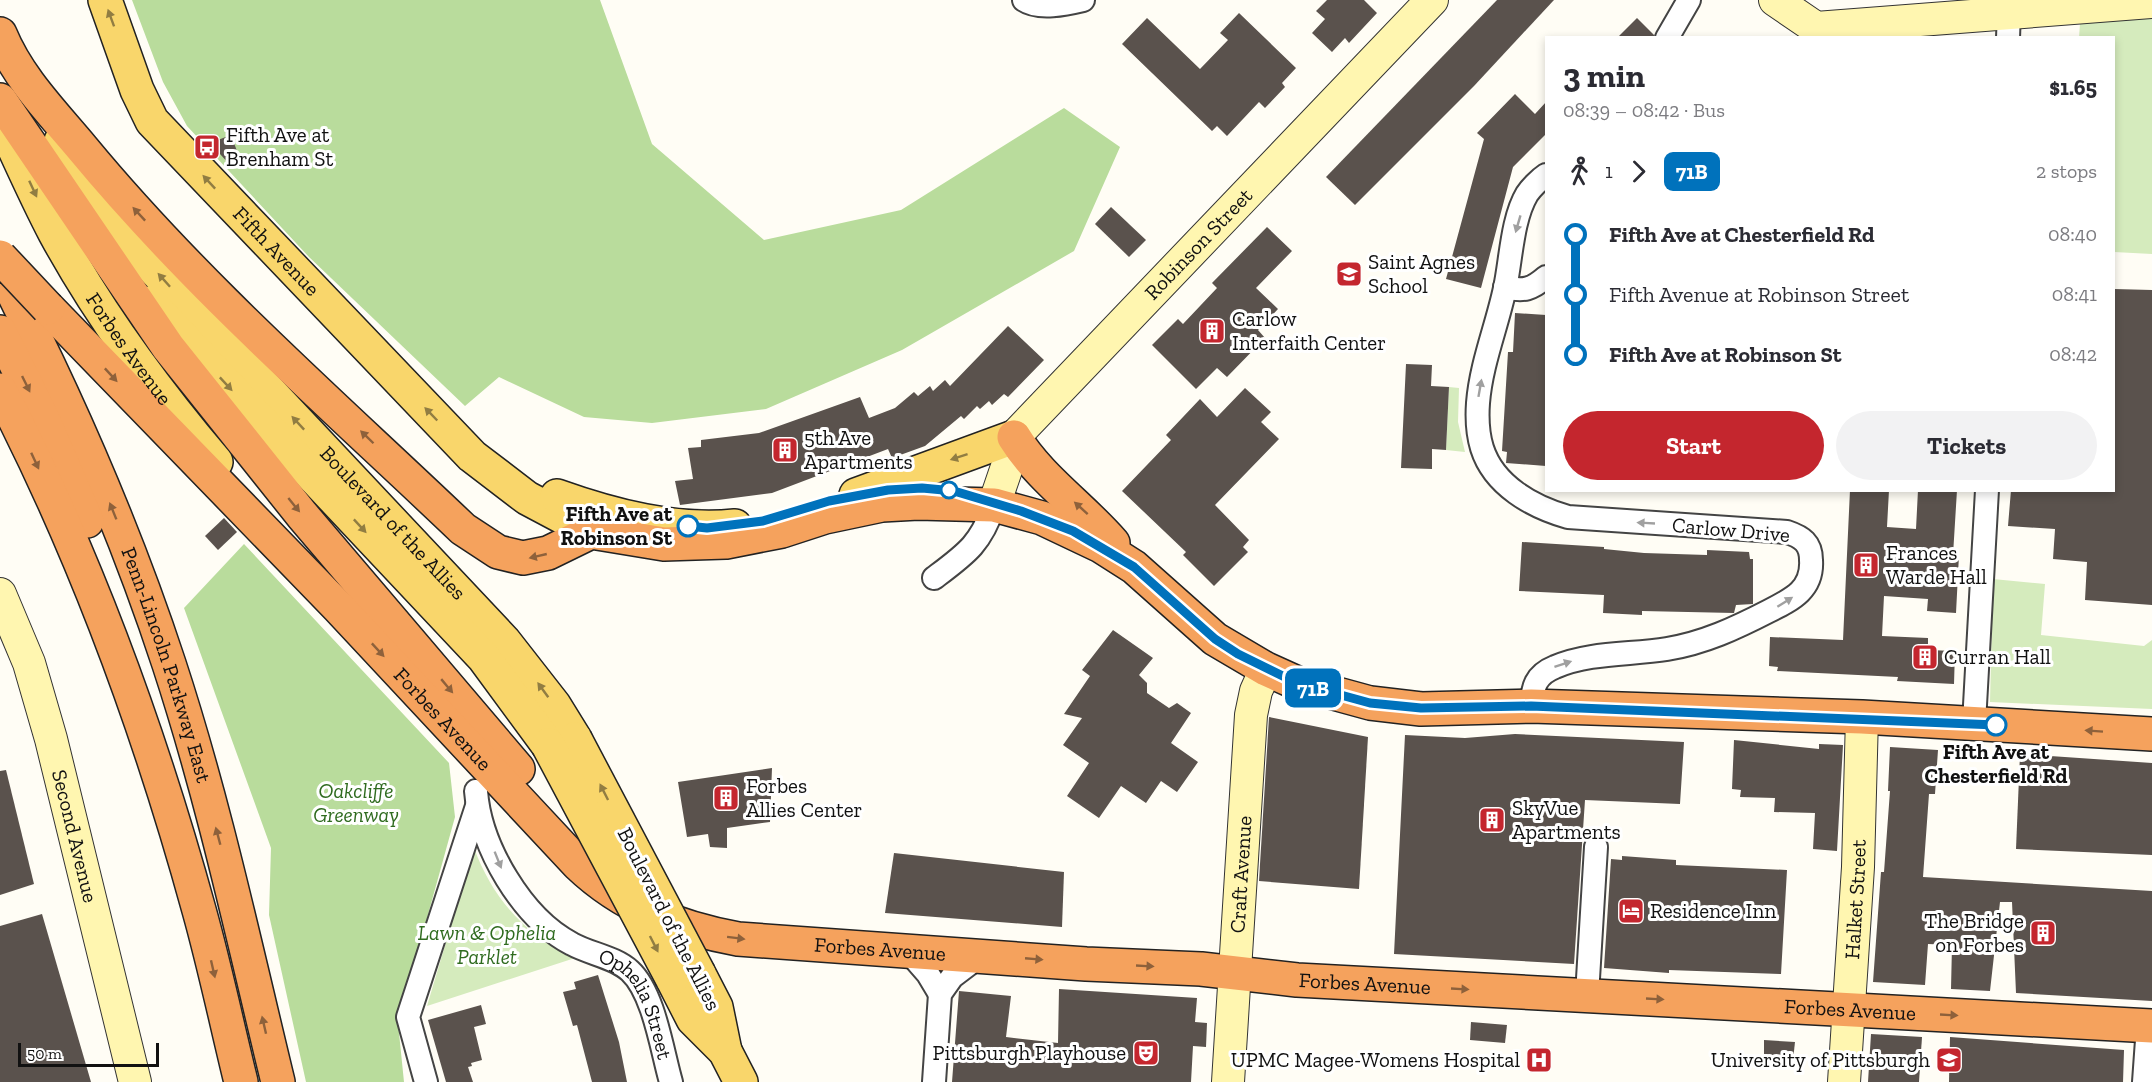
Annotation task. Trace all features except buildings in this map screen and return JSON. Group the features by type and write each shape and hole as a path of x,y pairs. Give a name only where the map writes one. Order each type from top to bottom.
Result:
{"highway":[{"name":"Boulevard of the Allies","path":"0,34 17,70"},
{"path":"17,70 112,184 171,249 473,538 498,552 524,558 548,553 591,532"},
{"name":"Boulevard of the Allies","path":"0,100 11,123 90,230"},
{"path":"90,230 168,347 302,515 592,857 629,892 660,916"},
{"path":"0,249 40,344"},
{"path":"0,257 147,413 339,607"},
{"name":"Penn-Lincoln Parkway East","path":"0,267 40,344 123,534 169,665 220,840 278,1082"},
{"path":"0,332 70,481 120,609 160,730 182,818 200,912"},
{"name":"Penn-Lincoln Parkway East","path":"0,390 49,490 97,608 171,813 200,912 241,1082"},
{"path":"1014,437 1039,471 1092,519 1134,567"},
{"name":"Fifth Avenue","path":"591,532 664,544 726,542 782,531 851,510 918,503 994,505 1021,511 1073,531 1134,567 1215,639 1266,669 1297,683 1337,695 1401,707 1531,706 1862,717 2152,734"},
{"name":"Forbes Avenue","path":"339,607 594,879 622,900 696,932 738,939 1235,972 1297,980 2150,1026"}],"main road":[{"name":"Fifth Avenue","path":"105,0 137,90 152,121 472,456 543,508 591,532"},
{"name":"Boulevard of the Allies","path":"17,70 71,156 139,251 178,296 504,641 548,696 562,742 686,976 716,1007 724,1051 741,1082"},
{"name":"Forbes Avenue","path":"11,123 54,232 124,345 165,401 339,607"},
{"name":"Boulevard of the Allies","path":"90,230 159,314 562,742"},
{"path":"856,495 1014,437"},
{"name":"Fifth Avenue","path":"493,473 606,513 707,528 763,521 856,495 922,488 954,491 994,505"}],"street":[{"path":"1024,0 1029,3 1063,5 1083,0"},
{"name":"Robinson Street","path":"1014,437 1432,0"},
{"path":"1668,36 1689,0"},
{"path":"1775,0 1816,28 2009,24 2152,2"},
{"name":"Carlow Drive","path":"1531,706 1534,686 1539,676 1554,667 1584,658 1666,649 1694,643 1733,630 1776,608 1805,588 1812,574 1811,551 1803,538 1787,532 1568,517 1550,512 1526,499 1501,480 1481,446 1478,403 1512,248 1527,195 1545,176"},
{"path":"1505,287 1522,292 1536,286 1545,278"},
{"path":"934,578 963,556 981,537 1011,455 1014,437"},
{"path":"1974,723 1987,492"},
{"name":"Second Avenue","path":"0,594 28,663 51,739 135,1082"},
{"name":"Craft Avenue","path":"1228,1082 1251,715 1256,691 1266,669"},
{"name":"Halket Street","path":"1844,1082 1858,867 1862,717"},
{"name":"Ophelia Street","path":"426,1082 408,1017 477,798 500,866 522,903 553,932 571,944 619,963 640,983 650,1005 671,1082"},
{"path":"1587,996 1596,847"},
{"path":"908,951 928,974 940,994"},
{"path":"934,1082 940,994 952,977 981,955"},
{"path":"2144,1082 2150,1026"}],"green space":[{"path":"132,0 600,0 652,144 764,240 901,210 1064,108 1120,147 1074,251 902,350 766,409 652,423 584,417 499,377 465,406 309,257 187,126 163,82"},
{"path":"2152,17 2152,254 2115,252 2115,36 2079,36 2080,23"},
{"path":"1449,387 1459,388 1458,422 1465,452 1446,450"},
{"name":"Oakcliffe Greenway","path":"244,544 449,763 455,817 398,1023 404,1082 306,1082 269,915 271,848 184,608"},
{"path":"1993,579 2045,584 2041,635 2144,646 2152,640 2152,709 1990,702"},
{"name":"Lawn & Ophelia Parklet","path":"474,848 491,883 513,914 541,938 575,958 427,1006"}],"bus line":[{"name":"71B","path":"688,526 707,528 736,526 763,521 829,501 888,490 922,488 954,491 1042,518 1073,531 1134,567 1215,639 1238,654 1297,683 1370,703 1421,708 1531,706 1862,717 1996,725"}],"place":[{"name":"Fifth Ave at Brenham St","path":"207,147"},
{"name":"Saint Agnes School","path":"1349,274"},
{"name":"Carlow Interfaith Center","path":"1212,331"},
{"name":"5th Ave Apartments","path":"785,450"},
{"name":"Fifth Ave at Robinson St","path":"688,526"},
{"name":"Frances Warde Hall","path":"1866,565"},
{"name":"Curran Hall","path":"1925,657"},
{"name":"Fifth Ave at Chesterfield Rd","path":"1996,725"},
{"name":"Forbes Allies Center","path":"726,798"},
{"name":"SkyVue Apartments","path":"1492,820"},
{"name":"Residence Inn","path":"1631,911"},
{"name":"The Bridge on Forbes","path":"2043,933"},
{"name":"Pittsburgh Playhouse","path":"1146,1053"},
{"name":"UPMC Magee-Womens Hospital","path":"1539,1060"},
{"name":"University of Pittsburgh","path":"1949,1060"}]}
